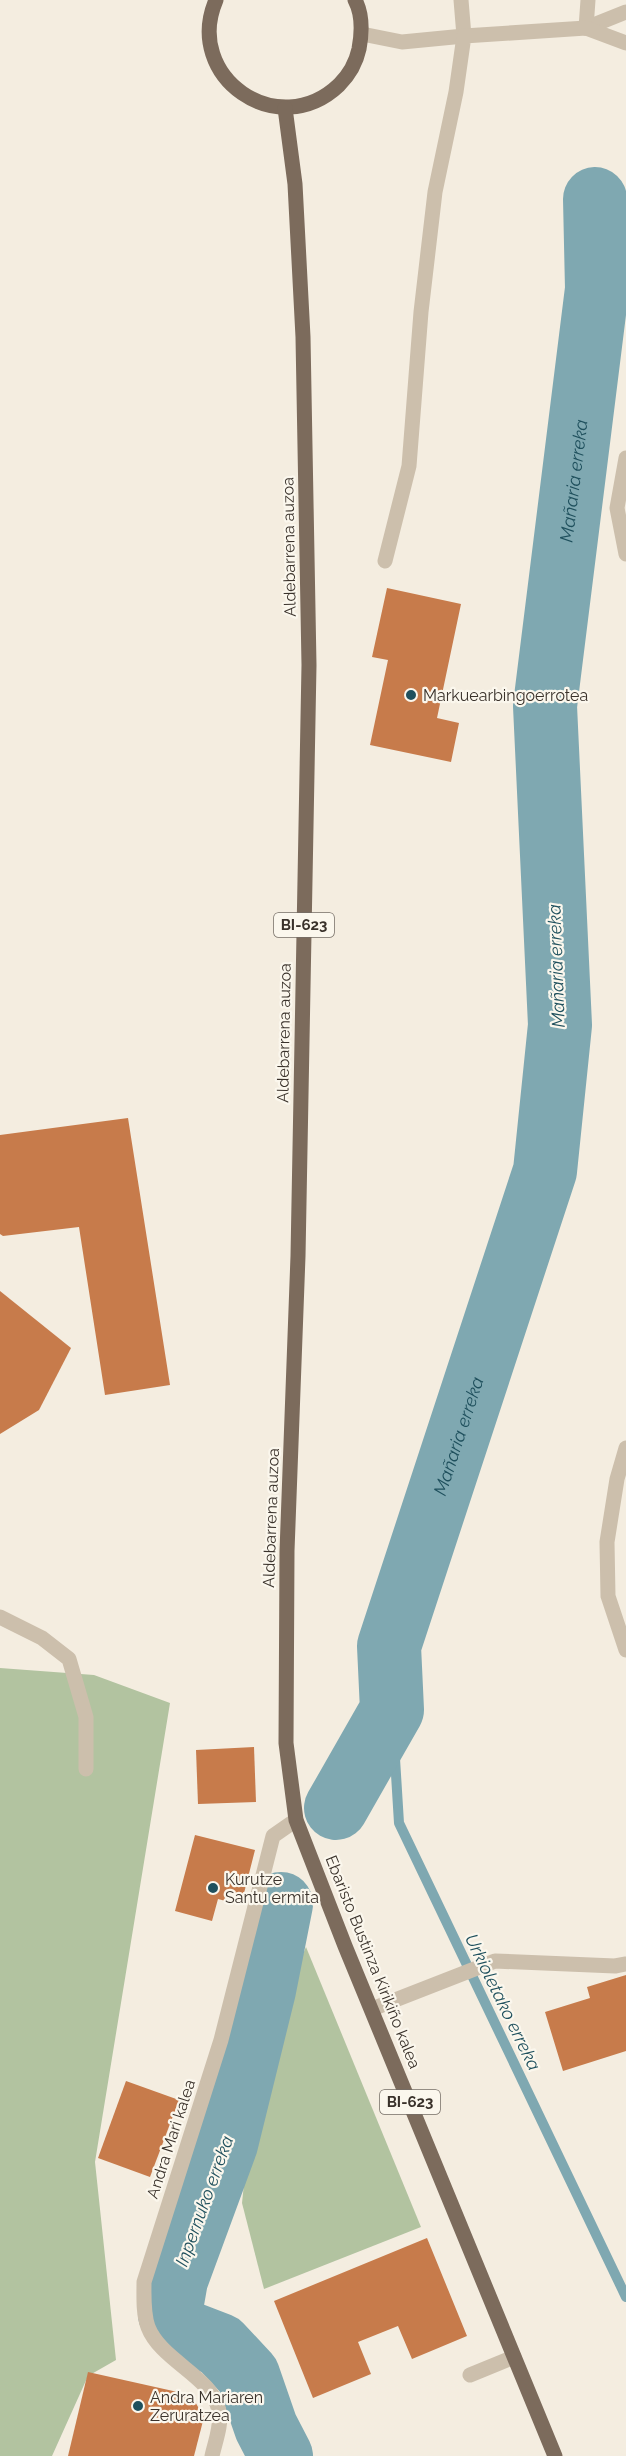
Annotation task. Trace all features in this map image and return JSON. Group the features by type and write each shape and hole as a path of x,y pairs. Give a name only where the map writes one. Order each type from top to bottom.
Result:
{"main road":[{"path":"216,0 211,13 209,36 214,58 225,78 242,94 262,104 285,108 308,104 329,94 346,78 357,57 362,34 359,8 355,0"},
{"name":"Aldebarrena auzoa","path":"285,108 295,184 303,337 309,665 298,1256 287,1551 286,1743"},
{"name":"Ebaristo Bustinza Kirikiño kalea","path":"286,1743 296,1820 555,2456"}],"street":[{"path":"385,561 409,466 421,312 435,192 456,92 464,36 461,0"},
{"path":"586,28 588,0"},
{"path":"362,34 402,42 586,28 626,12"},
{"path":"586,28 626,43"},
{"path":"626,458 617,508 626,554"},
{"path":"626,1448 617,1479 607,1542 609,1596 626,1650"},
{"path":"0,1617 42,1638 69,1659 86,1717 86,1769"},
{"name":"Andra Mari kalea","path":"212,2456 220,2412 207,2389 155,2341 148,2327 145,2312 144,2282 221,2040 273,1836 296,1820"},
{"path":"372,2008 495,1960 615,1966 626,1964"},
{"path":"470,2375 514,2357"}],"green space":[{"path":"0,1668 94,1675 170,1703 95,2162 116,2360 88,2376 52,2456 0,2456"},
{"path":"306,1947 421,2227 264,2289 242,2203 249,2136 270,2032"}],"building":[{"path":"387,588 461,604 437,718 459,723 451,762 370,745 388,660 372,657"},
{"path":"128,1118 170,1385 105,1395 79,1227 3,1236 0,1234 0,1135"},
{"path":"0,1291 71,1348 39,1410 0,1434"},
{"path":"254,1747 256,1802 198,1804 196,1750"},
{"name":"Kurutze Santu ermita","path":"195,1835 255,1850 241,1905 218,1899 212,1921 175,1911"},
{"path":"626,1975 626,2051 563,2071 545,2012 590,1998 587,1987"},
{"path":"126,2081 179,2100 150,2177 98,2158"},
{"path":"427,2238 467,2336 412,2359 398,2326 358,2342 371,2374 313,2398 274,2301"},
{"name":"Andra Mariaren Zeruratzea","path":"88,2372 191,2395 204,2417 194,2456 68,2456"}],"waterway":[{"name":"Mañaria erreka","path":"336,1808 392,1710 389,1646 545,1171 560,1025 545,706 597,289 595,199"},
{"name":"Urkioletako erreka","path":"392,1710 399,1823 626,2297"},
{"name":"Inpernuko erreka","path":"281,1904 264,1990 226,2144 176,2280 170,2314 181,2330 220,2345 248,2375 266,2427 281,2456"}],"place":[{"name":"Markuearbingoerrotea","path":"411,695"},
{"name":"Kurutze Santu ermita","path":"213,1888"},
{"name":"Andra Mariaren Zeruratzea","path":"138,2406"}]}
